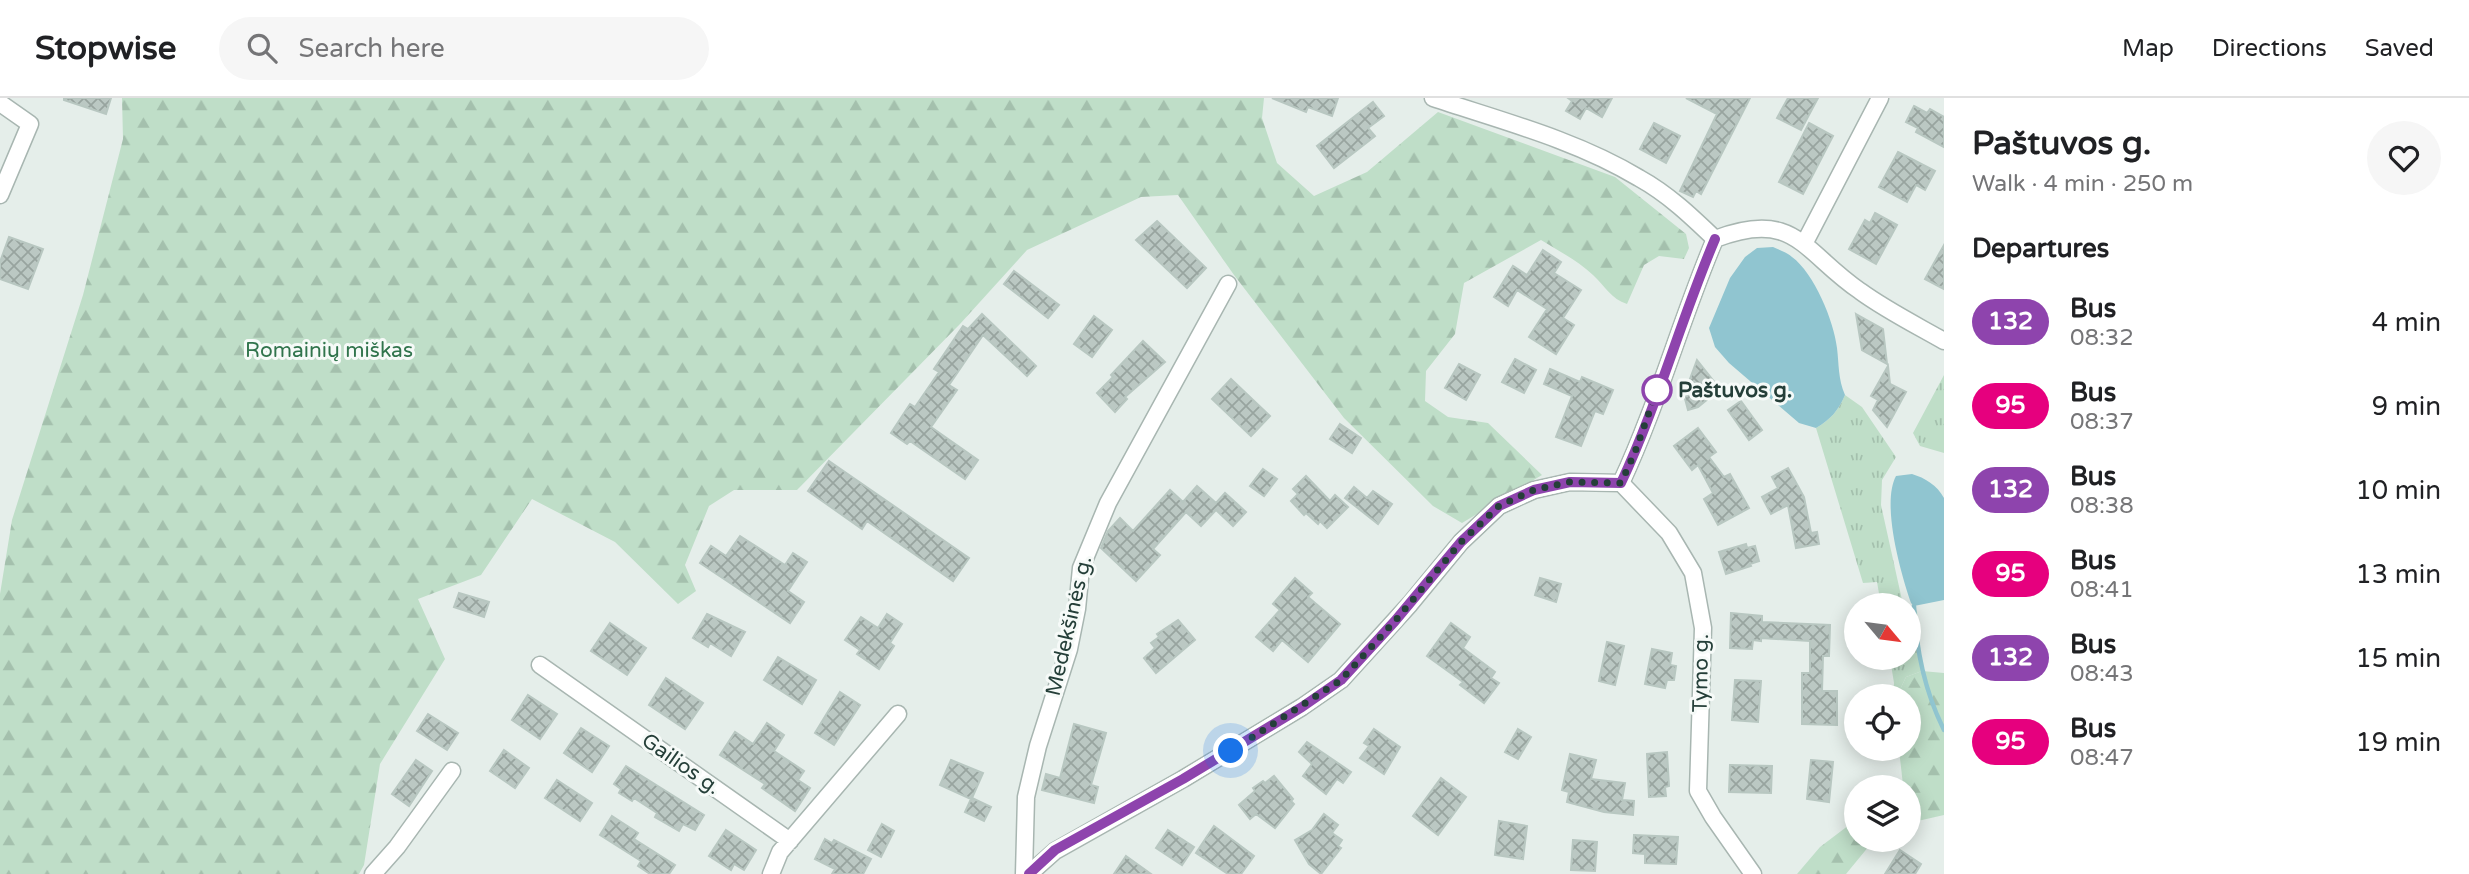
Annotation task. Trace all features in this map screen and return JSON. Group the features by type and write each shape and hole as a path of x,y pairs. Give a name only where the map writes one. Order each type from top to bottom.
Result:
{"street":[{"path":"1433,98 1558,139 1601,157 1664,194 1715,239"},
{"path":"1804,244 1880,98"},
{"path":"0,103 30,124 0,195"},
{"path":"1027,874 1055,850 1183,779 1302,707 1341,680 1392,625 1461,542 1499,506 1534,490 1570,482 1621,483 1715,239 1758,227 1787,232 1859,291 1944,341"},
{"name":"Medekšinės g.","path":"1027,874 1026,797 1038,746 1069,649 1081,568 1108,503 1228,284"},
{"name":"Tymo g.","path":"1621,483 1669,533 1693,573 1703,628 1698,791 1753,874"},
{"name":"Gailios g.","path":"540,665 790,841"},
{"path":"771,874 780,852 898,714"},
{"path":"373,874 397,847 452,771"}],"green space":[{"name":"Romainių miškas","path":"122,98 1264,98 1262,118 1277,163 1314,196 1367,172 1438,112 1615,177 1686,234 1689,248 1684,259 1659,256 1644,265 1627,304 1612,296 1581,265 1541,240 1464,283 1455,334 1426,371 1425,401 1448,417 1488,423 1542,475 1462,523 1433,506 1344,418 1234,275 1178,195 1141,197 1027,250 960,324 797,490 734,490 709,506 685,565 696,591 678,604 615,542 532,499 481,575 418,599 445,659 380,764 364,865 359,874 0,874 0,594 12,520 83,295 123,139"},
{"path":"1944,375 1944,453 1920,446 1913,433"},
{"path":"1845,395 1862,407 1896,457 1882,480 1881,505 1900,593 1879,593 1877,582 1863,583 1816,428 1840,406"},
{"path":"1892,670 1922,670 1906,677 1903,684 1894,683"},
{"path":"1922,671 1944,673 1944,815 1921,820 1921,775 1902,775 1900,761 1921,761 1921,684 1903,684 1906,677"},
{"path":"1844,829 1844,852 1864,852 1846,874 1797,874 1820,847"}],"water":[{"path":"1773,247 1790,255 1808,274 1822,298 1835,337 1845,395 1834,414 1816,428 1799,423 1729,363 1715,347 1709,328 1730,278 1745,257 1757,248"},
{"path":"1912,474 1922,478 1938,489 1944,498 1944,600 1922,604 1922,593 1908,593 1892,521 1892,488 1896,476"}],"building":[{"path":"64,98 111,98 106,114"},
{"path":"1272,98 1338,98 1332,116 1308,107 1306,112"},
{"path":"1568,98 1612,98 1602,117 1586,108 1580,119 1566,111 1572,101"},
{"path":"1686,98 1750,98 1701,194 1696,191 1693,197 1680,191 1717,114"},
{"path":"1788,98 1818,98 1801,130 1777,118"},
{"path":"1373,102 1384,116 1368,128 1375,136 1334,168 1317,146"},
{"path":"1914,106 1927,113 1930,109 1944,117 1944,147 1916,132 1918,128 1906,122"},
{"path":"1654,123 1680,136 1666,163 1640,149"},
{"path":"1809,123 1833,136 1803,194 1779,182"},
{"path":"1898,152 1935,171 1925,190 1916,185 1907,202 1879,187"},
{"path":"1875,213 1897,225 1876,264 1849,249 1865,220 1870,223"},
{"path":"1157,221 1206,268 1187,288 1136,240"},
{"path":"9,237 43,249 28,289 0,279 0,262"},
{"path":"1944,245 1944,289 1925,279"},
{"path":"1543,250 1561,262 1554,273 1581,290 1563,318 1574,325 1556,354 1529,337 1547,309 1517,290 1508,306 1494,297 1513,266 1527,275"},
{"path":"1014,271 1059,305 1048,318 1004,284"},
{"path":"982,314 1036,366 1027,376 983,335 949,385 957,390 931,427 978,460 965,479 910,441 907,444 891,433 910,404 915,407 939,372 934,369 963,326 968,329"},
{"path":"1856,314 1883,329 1887,364 1862,350"},
{"path":"1094,316 1112,330 1092,357 1074,344"},
{"path":"1143,341 1165,362 1125,397 1127,399 1115,412 1097,393"},
{"path":"1515,359 1536,370 1524,393 1502,382"},
{"path":"1697,360 1720,389 1698,407 1688,410 1684,395"},
{"path":"1459,364 1480,375 1466,400 1445,388"},
{"path":"1888,366 1890,384 1906,392 1887,427 1873,410 1878,400 1871,396"},
{"path":"1550,369 1580,382 1582,377 1613,390 1603,414 1595,411 1581,446 1556,437 1572,396 1544,384"},
{"path":"1231,379 1270,416 1251,436 1212,399"},
{"path":"1741,401 1762,430 1749,440 1728,410"},
{"path":"1340,424 1361,438 1352,453 1330,439"},
{"path":"1698,428 1716,452 1709,457 1724,477 1730,474 1749,508 1718,525 1704,499 1713,493 1698,465 1692,470 1674,446"},
{"path":"829,461 969,558 953,581 867,521 862,529 808,491"},
{"path":"1788,468 1804,497 1811,533 1817,532 1819,544 1796,548 1788,505 1771,514 1762,497 1778,488 1772,477"},
{"path":"1263,469 1277,479 1264,496 1250,486"},
{"path":"1306,476 1330,501 1335,495 1348,507 1327,528 1306,513 1304,515 1291,501 1298,494 1293,489"},
{"path":"1197,486 1216,503 1225,493 1246,512 1233,526 1216,510 1201,526 1186,512 1153,549 1160,555 1136,581 1101,548 1108,531 1120,518 1133,531 1170,490 1183,502"},
{"path":"1354,487 1367,498 1373,491 1392,504 1378,524 1345,498"},
{"path":"740,536 785,565 793,553 807,562 788,591 804,602 790,623 700,563 711,546 726,556"},
{"path":"1746,544 1747,548 1755,546 1759,561 1726,574 1719,552"},
{"path":"1295,578 1312,593 1308,597 1340,624 1308,662 1282,640 1273,651 1256,637 1280,610 1273,604"},
{"path":"1540,578 1561,584 1556,602 1535,595"},
{"path":"459,593 489,602 484,617 454,607"},
{"path":"1731,613 1762,616 1762,622 1830,625 1829,656 1823,656 1822,691 1837,691 1837,725 1802,724 1802,673 1810,673 1810,641 1761,638 1761,641 1753,640 1752,649 1730,648"},
{"path":"707,614 745,632 731,656 710,643 708,647 693,638"},
{"path":"887,614 902,624 890,643 894,646 879,669 857,654 860,650 845,640 861,617 878,628"},
{"path":"1178,620 1195,640 1156,673 1144,658 1155,648 1151,643 1159,637 1157,634"},
{"path":"610,623 646,648 627,675 591,651"},
{"path":"1451,623 1470,637 1463,648 1495,672 1491,678 1499,683 1484,703 1460,685 1463,682 1427,656"},
{"path":"1607,642 1624,646 1615,685 1599,681"},
{"path":"1652,649 1672,653 1670,665 1676,666 1674,680 1667,680 1665,688 1645,684"},
{"path":"778,657 816,680 802,704 764,680"},
{"path":"666,678 703,703 685,729 649,705"},
{"path":"1735,680 1761,681 1758,722 1732,720"},
{"path":"840,692 860,705 834,745 815,733"},
{"path":"528,695 557,714 540,739 512,720"},
{"path":"428,714 458,733 447,750 417,731"},
{"path":"767,723 784,735 774,751 804,771 798,780 810,788 795,811 762,788 765,784 720,755 735,732 753,744"},
{"path":"1074,724 1106,733 1091,785 1098,787 1094,803 1042,790 1046,774 1060,778"},
{"path":"581,728 609,746 592,772 564,753"},
{"path":"1374,729 1400,747 1384,774 1360,758 1369,746 1364,743"},
{"path":"1518,729 1531,737 1518,759 1505,752"},
{"path":"1307,742 1351,772 1343,783 1337,779 1326,794 1303,776 1312,764 1299,752"},
{"path":"504,750 529,768 515,788 490,771"},
{"path":"1667,752 1669,786 1665,787 1666,796 1649,797 1647,754"},
{"path":"1570,754 1596,760 1591,779 1625,783 1622,800 1634,801 1633,815 1604,812 1567,802 1569,792 1562,790"},
{"path":"416,760 432,771 409,806 392,794"},
{"path":"951,760 983,773 972,798 991,807 984,821 965,812 971,799 940,785"},
{"path":"1811,760 1833,762 1829,802 1807,799"},
{"path":"1730,765 1772,766 1771,793 1729,792"},
{"path":"626,766 704,815 695,830 683,824 679,831 655,817 657,813 634,798 632,801 619,793 621,789 614,784"},
{"path":"1274,776 1294,804 1275,828 1256,814 1250,819 1239,805 1255,791 1253,788"},
{"path":"1441,778 1466,797 1438,835 1413,816"},
{"path":"557,780 592,803 580,821 545,798"},
{"path":"1324,814 1338,825 1332,833 1342,840 1338,846 1341,848 1321,874 1309,864 1295,840 1312,830"},
{"path":"612,816 638,833 634,839 675,865 669,874 650,874 638,866 641,861 600,835"},
{"path":"1499,821 1527,826 1523,859 1495,855"},
{"path":"882,824 894,831 881,857 868,850"},
{"path":"1214,826 1254,856 1241,874 1228,874 1196,853"},
{"path":"726,830 756,850 744,870 734,864 731,870 709,856"},
{"path":"1168,830 1194,847 1182,865 1156,848"},
{"path":"1634,835 1678,837 1676,864 1645,863 1645,854 1633,853"},
{"path":"825,839 832,843 834,840 871,859 863,874 832,874 835,869 815,859"},
{"path":"1573,840 1597,842 1595,871 1571,870"},
{"path":"1899,852 1921,864 1915,874 1885,874"},
{"path":"1126,856 1151,874 1114,874"}],"waterway":[{"path":"1922,670 1944,730"}],"bus line":[{"name":"132","path":"1029,874 1055,850 1183,779 1302,707 1341,680 1461,542 1499,506 1534,490 1570,482 1621,483 1715,239"}],"place":[{"name":"Paštuvos g.","path":"1657,390"}],"route":[{"path":"1231,751 1341,680 1461,542 1499,506 1534,490 1570,482 1621,483 1657,390"}]}
